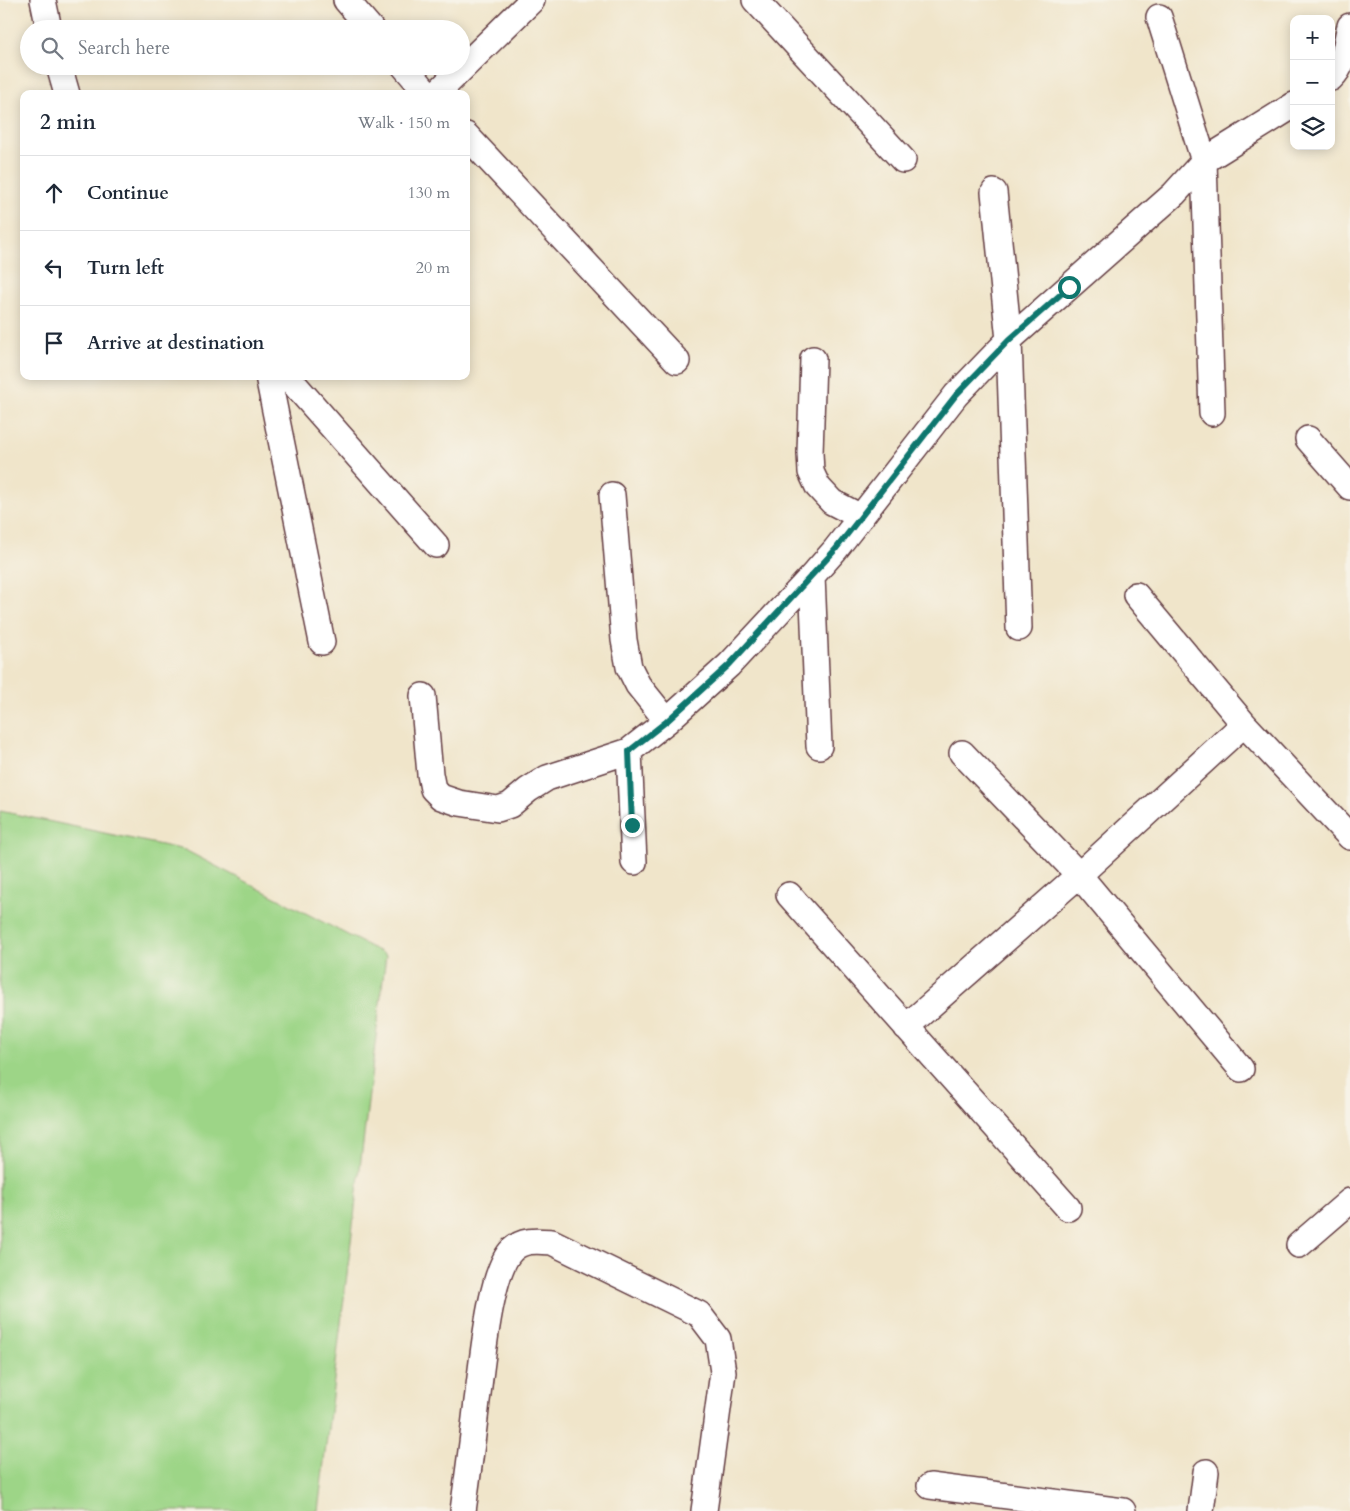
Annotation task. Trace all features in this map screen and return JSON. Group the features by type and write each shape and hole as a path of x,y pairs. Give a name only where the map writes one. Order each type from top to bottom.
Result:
{"street":[{"path":"42,0 47,20"},
{"path":"346,0 363,20"},
{"path":"470,61 532,0"},
{"path":"755,0 903,160"},
{"path":"1159,17 1204,161 1212,413"},
{"path":"1335,74 1347,60 1350,26"},
{"path":"62,75 66,90"},
{"path":"412,75 425,90"},
{"path":"440,90 455,75"},
{"path":"423,696 433,789 441,797 459,803 498,809 510,805 528,790 547,778 629,751 667,721 729,665 812,576 835,550 956,395 1009,340 1174,194 1204,161 1290,107"},
{"path":"470,139 677,361"},
{"path":"994,192 1009,340 1019,628"},
{"path":"813,359 811,472 818,486 832,502 861,517"},
{"path":"269,380 322,642"},
{"path":"291,380 436,545"},
{"path":"1308,439 1350,487"},
{"path":"612,495 624,640 629,667 638,685 667,721"},
{"path":"812,576 819,746"},
{"path":"1136,595 1244,724 1348,830"},
{"path":"906,1027 1079,875 1244,724"},
{"path":"629,751 634,862"},
{"path":"962,753 1079,875 1242,1069"},
{"path":"789,895 1068,1208"},
{"path":"1299,1245 1350,1201"},
{"path":"463,1511 487,1325 498,1278 503,1262 513,1249 531,1240 552,1242 700,1314 718,1339 723,1372 704,1511"},
{"path":"1201,1511 1206,1472"},
{"path":"930,1486 1123,1511"}],"green space":[{"path":"0,811 185,850 386,955 318,1511 0,1511"}],"route":[{"path":"632,825 629,751 667,721 729,665 835,550 956,395 1009,340 1069,287"}]}
